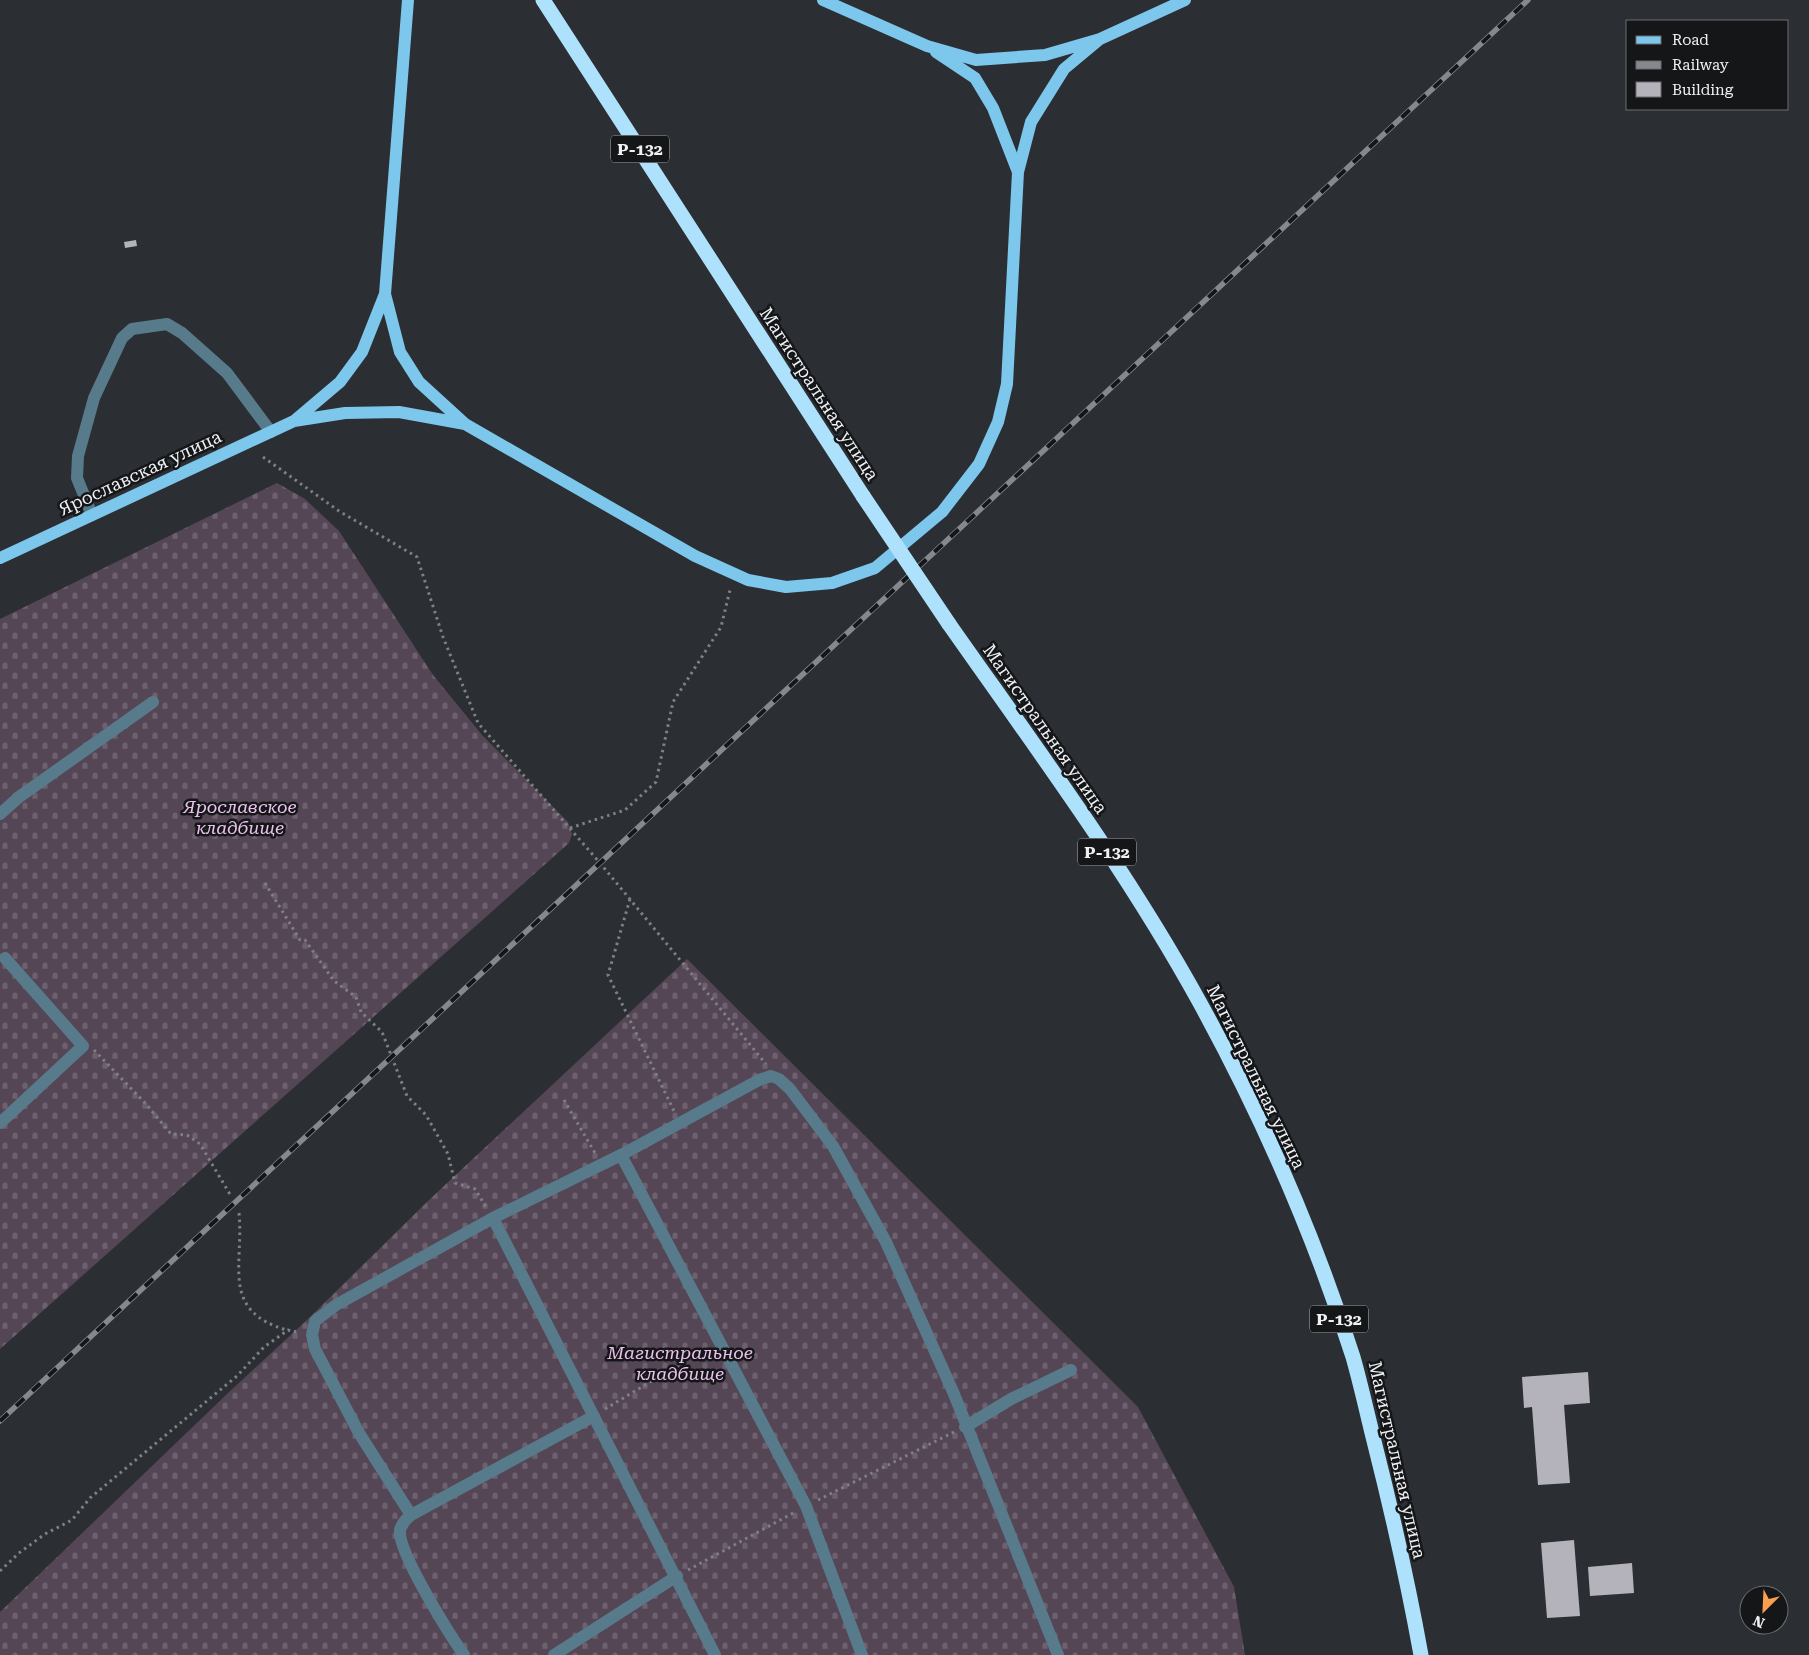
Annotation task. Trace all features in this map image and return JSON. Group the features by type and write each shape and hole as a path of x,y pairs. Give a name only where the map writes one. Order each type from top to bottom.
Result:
{"highway":[{"name":"Магистральная улица","path":"543,0 863,496 949,624 1084,814 1173,958 1242,1084 1279,1161 1308,1232 1353,1358 1390,1503 1420,1655"}],"main road":[{"path":"294,421 340,382 362,352 385,294 408,0"},
{"path":"539,0 561,26"},
{"path":"548,0 561,26"},
{"path":"823,0 927,46 976,60 1045,55 1100,38 1185,0"},
{"path":"385,294 400,352 420,382 465,424 696,556 748,580 786,587 832,583 875,568 942,512 979,464 998,422 1007,384 1018,172 1031,122 1064,69 1100,38"},
{"path":"927,46 975,78 992,108 1018,172"},
{"path":"294,421 345,413 399,412 465,424"},
{"name":"Ярославская улица","path":"0,558 294,421"}],"lane":[{"path":"92,515 78,478 78,456 94,398 122,338 132,329 167,324 182,333 227,373 271,432"},
{"path":"0,814 19,797 153,702"},
{"path":"0,1123 84,1046 2,958"},
{"path":"411,1515 359,1433 315,1349 312,1335 315,1321 324,1312 336,1305 493,1218 621,1155 759,1080 771,1076 779,1079 790,1089 833,1146 886,1242 954,1394 1058,1655"},
{"path":"621,1155 806,1506 862,1655"},
{"path":"493,1218 677,1576 715,1655"},
{"path":"966,1427 1011,1399 1071,1370"},
{"path":"464,1655 427,1594 408,1556 400,1532 403,1522 411,1515 594,1416"},
{"path":"554,1655 677,1576"}],"path":[{"path":"263,457 340,511 417,557 443,637 478,722 630,899 779,1079"},
{"path":"570,828 625,810 656,782 673,702 721,627 730,590"},
{"path":"265,883 300,940 306,940 334,981 356,997 361,1012 382,1032 407,1096 426,1115 448,1154 455,1183 475,1189 493,1218"},
{"path":"630,899 608,975 679,1123"},
{"path":"84,1046 98,1051 170,1134 187,1135 200,1144 231,1196"},
{"path":"564,1100 602,1164"},
{"path":"239,1213 237,1262 243,1298 252,1312 267,1324 294,1332 314,1325"},
{"path":"0,1571 45,1534 72,1520 90,1498 116,1475 236,1376 264,1347 288,1330"},
{"path":"594,1416 720,1340"},
{"path":"677,1576 806,1506 966,1427"}],"green space":[{"name":"Ярославское кладбище","path":"277,483 305,499 339,531 433,675 482,735 568,822 572,834 569,843 0,1349 0,619"},
{"name":"Магистральное кладбище","path":"687,959 1138,1407 1234,1587 1245,1655 0,1655 0,1612 309,1318 430,1199"}],"building":[{"path":"136,240 137,246 125,248 124,242"},
{"path":"1588,1372 1590,1403 1564,1405 1570,1483 1538,1485 1532,1407 1524,1408 1522,1377"},
{"path":"1574,1540 1580,1616 1547,1618 1541,1543"},
{"path":"1632,1563 1634,1593 1590,1596 1588,1567"}],"railway":[{"path":"0,1421 1528,0"}]}
